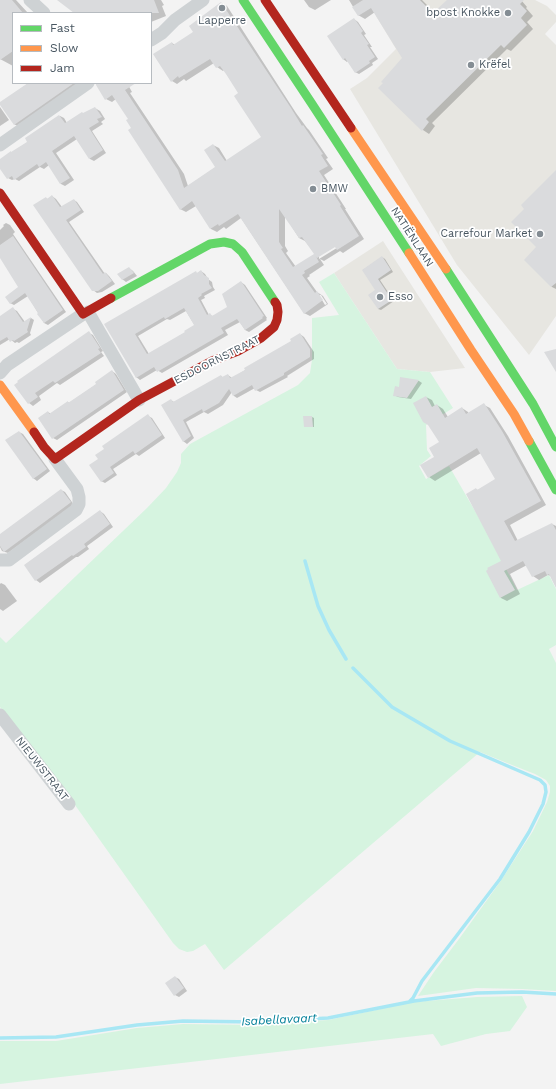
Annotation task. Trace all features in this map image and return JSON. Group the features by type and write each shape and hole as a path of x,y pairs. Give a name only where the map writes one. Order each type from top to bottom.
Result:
{"main road":[{"name":"NATIËNLAAN","path":"243,0 510,408 556,490"},
{"name":"NATIËNLAAN","path":"265,0 442,263 533,404 556,447"},
{"path":"0,193 86,313"},
{"name":"ESDOORNSTRAAT","path":"55,459 139,400 212,361 238,351 261,338 269,332 277,320 277,305 242,252 233,244 219,242 210,244 86,313"},
{"path":"0,385 44,447 55,459"}],"street":[{"path":"30,0 43,12"},
{"path":"152,39 162,33 175,20 203,0"},
{"path":"0,145 87,84"},
{"path":"86,313 139,400"},
{"name":"ESDOORNSTRAAT","path":"0,373 7,366 86,313"},
{"path":"0,560 9,560 76,510 80,504 77,489 55,459"},
{"name":"NIEUWSTRAAT","path":"0,715 69,804"}],"shaded area":[{"path":"383,0 535,0 547,6 556,15 556,22 545,34 556,45 556,316 529,355 457,265 350,89 367,78 396,49 376,16 385,10"},
{"path":"383,241 465,368 430,372 397,369 334,273"}],"green space":[{"path":"334,273 397,369 430,372 453,408 426,425 427,450 431,456 419,466 426,479 449,466 486,530 517,590 549,575 556,589 556,645 549,649 556,663 556,991 476,988 418,996 500,882 533,831 547,802 550,792 550,786 546,780 535,774 480,752 224,970 205,944 193,951 187,952 179,949 173,943 75,805 0,707 0,637 6,643 147,508 166,488 177,472 181,463 181,454 190,444 298,385 310,373 312,360 312,318 339,315 319,282"},
{"path":"522,996 527,1007 510,1031 486,1034 441,1046 433,1034 0,1084 0,1041 56,1041 137,1028 183,1024 256,1025 328,1020 413,1002 477,997"}],"building":[{"path":"0,0 12,0 22,12 12,12 12,52 0,60"},
{"path":"57,0 154,0 159,13 152,12 73,12"},
{"path":"363,0 420,0 433,13 447,0 524,0 520,4 527,11 521,18 527,25 504,48 501,45 426,119 429,122 422,131 378,88 383,83 381,82 402,58 371,8 358,16 352,7"},
{"path":"221,2 302,126 303,125 323,154 321,155 328,166 319,171 359,236 337,250 335,247 317,258 315,255 319,262 304,271 305,273 302,275 315,293 317,291 323,300 304,314 238,214 219,226 218,224 210,229 192,201 180,210 128,130 131,128 126,120 128,119 112,95 105,100 96,85 134,84 125,90 178,170 184,188 215,167 204,150 213,144 225,161 261,137 234,96 238,93 220,66 216,68 210,59 179,78 178,76 171,82 153,54 172,42 173,45 193,32 189,26","holes":["279,209 299,238 302,237 314,254 293,267 281,249 283,248 279,242"]},
{"path":"354,18 363,31 361,33 369,44 367,45 375,57 369,61 370,63 355,73 345,58 343,60 327,36"},
{"path":"27,84 73,84 14,125 0,105 0,102"},
{"path":"95,107 102,117 97,119 99,122 89,128 103,150 89,159 74,136 52,151 70,178 60,184 46,162 39,167 37,164 14,180 12,176 7,179 0,169 0,159 27,142 25,138 59,115 65,123 82,112 83,113"},
{"name":"Carrefour Market","path":"556,170 556,283 551,287 524,260 536,247 511,222 524,209 521,205"},
{"path":"52,195 60,207 74,199 81,210 66,220 103,274 105,272 112,281 98,291 92,291 33,205 46,197 47,199"},
{"path":"13,236 63,310 44,323 25,293 10,304 5,297 18,287 0,258 0,245"},
{"path":"382,256 391,270 378,279 392,300 378,309 368,295 375,290 362,270"},
{"path":"129,267 134,273 122,280 117,274"},
{"path":"201,270 204,275 209,278 209,284 212,288 201,294 202,295 198,298 207,315 210,313 212,316 227,307 222,294 241,281 264,316 262,317 263,318 245,330 237,319 221,328 224,333 157,372 154,367 136,378 104,324 196,271 197,273","holes":["184,308 194,325 184,331 185,332 147,354 135,334 164,317 165,319"]},
{"path":"13,307 23,322 31,317 27,330 28,332 14,341 13,340 10,342 7,337 0,341 0,316"},
{"path":"89,331 100,348 98,349 101,353 55,383 53,381 35,393 38,397 28,404 14,385 18,382 17,381"},
{"path":"300,333 310,349 310,357 284,373 284,375 255,391 252,385 233,396 229,389 219,403 203,412 202,409 183,420 191,436 183,442 161,405 171,399 173,402 221,375 222,377 228,374 230,378 245,370 244,368 291,341 290,339"},
{"path":"556,349 556,372 544,352"},
{"path":"112,370 124,390 52,439 38,418 48,411 49,414 68,401 68,403 96,384 95,382"},
{"path":"400,377 419,380 407,398 393,396 395,386 399,387"},
{"path":"426,396 432,407 437,404 445,418 462,407 466,414 484,403 502,431 541,501 504,521 515,541 552,523 556,530 556,588 549,574 547,575 545,571 532,577 523,561 504,571 515,590 500,598 486,571 488,569 487,568 501,561 466,494 476,488 477,490 495,479 477,448 428,478 420,465 434,457 429,448 439,442 428,425 423,422 413,403"},
{"path":"148,414 162,435 135,454 133,451 110,467 114,473 101,482 89,465 98,459 95,455 104,449 102,446"},
{"path":"303,416 312,416 313,427 304,427"},
{"path":"19,431 47,469 33,479 5,440"},
{"path":"61,489 71,502 4,552 0,546 0,534"},
{"path":"100,510 110,524 84,544 86,547 35,581 24,565"},
{"path":"175,976 184,988 174,996 165,983"}],"waterway":[{"path":"305,561 318,606 329,630 346,659"},
{"path":"353,668 392,707 450,741 540,780 545,785 546,792 543,804 529,832 500,879 422,981 410,1001"},
{"name":"Isabellavaart","path":"0,1038 56,1037 137,1025 183,1021 256,1022 328,1018 414,1001 477,993 522,992 556,994"}],"traffic: fast":[{"path":"243,0 409,253"},
{"path":"111,298 210,244 224,242 233,244 242,252 275,302"},
{"path":"446,269 533,404 556,447"},
{"path":"529,441 556,490"}],"traffic: slow":[{"path":"351,128 446,269"},
{"path":"409,253 514,414 529,441"},
{"path":"0,385 34,432"}],"traffic: jam":[{"path":"265,0 351,128"},
{"path":"0,193 83,314 111,298"},
{"path":"34,432 44,447 55,459 139,400 212,361 238,351 261,338 274,327 277,320 278,312 275,302"}],"place":[{"name":"Lapperre","path":"222,8"},
{"name":"bpost Knokke","path":"508,13"},
{"name":"Krëfel","path":"471,65"},
{"name":"BMW","path":"313,189"},
{"name":"Carrefour Market","path":"540,234"},
{"name":"Esso","path":"380,297"}]}
